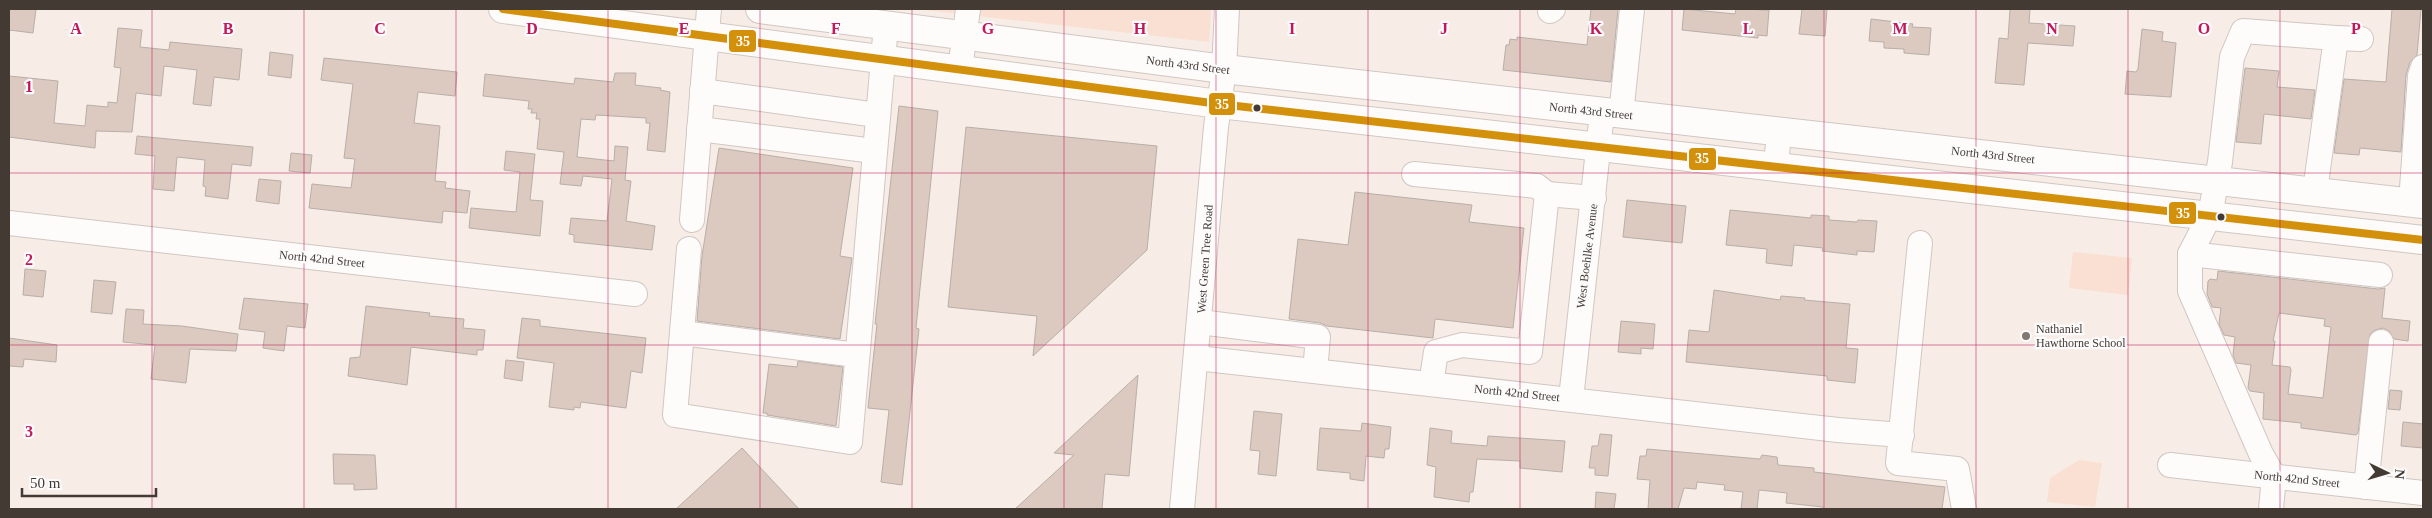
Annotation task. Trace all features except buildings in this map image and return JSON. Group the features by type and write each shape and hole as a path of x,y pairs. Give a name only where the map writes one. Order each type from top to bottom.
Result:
{"main road":[{"path":"503,9 1219,104 2423,240"},
{"name":"North 43rd Street","path":"760,9 1224,70 2218,179 2417,203"}],"street":[{"path":"692,220 709,9"},
{"path":"960,69 968,9"},
{"name":"West Green Tree Road","path":"1182,509 1219,104 1224,70 1227,9"},
{"name":"West Boehlke Avenue","path":"1571,399 1599,146 1612,114 1632,9"},
{"path":"689,249 675,415 850,442 886,25"},
{"path":"2271,509 2274,477 2261,454 2190,291 2190,254 2210,215 2218,179 2232,57 2243,31 2361,39"},
{"path":"2315,191 2336,38"},
{"path":"2417,203 2420,76 2423,67"},
{"path":"702,91 877,115"},
{"path":"699,129 874,151"},
{"path":"1776,166 1779,132"},
{"path":"1414,174 1537,186 1547,194 1594,198"},
{"path":"1431,384 1436,352 1462,345 1530,352 1547,194"},
{"name":"North 42nd Street","path":"9,223 634,294"},
{"path":"1920,243 1898,463 1957,469 1964,509"},
{"path":"2190,254 2380,275"},
{"path":"1200,322 1318,336 1315,371"},
{"path":"682,333 857,355"},
{"path":"2366,487 2381,342"},
{"name":"North 42nd Street","path":"1196,358 1838,430 1902,435"},
{"name":"North 42nd Street","path":"2170,465 2423,493"}],"shaded area":[{"path":"915,9 1211,9 1209,42"},
{"path":"2073,252 2132,258 2128,295 2069,288"},
{"path":"2079,460 2102,463 2095,507 2047,502 2050,478"}],"transit line":[{"name":"35","path":"503,9 1219,104 2423,240"}],"place":[{"name":"Nathaniel Hawthorne School","path":"2026,336"}]}
